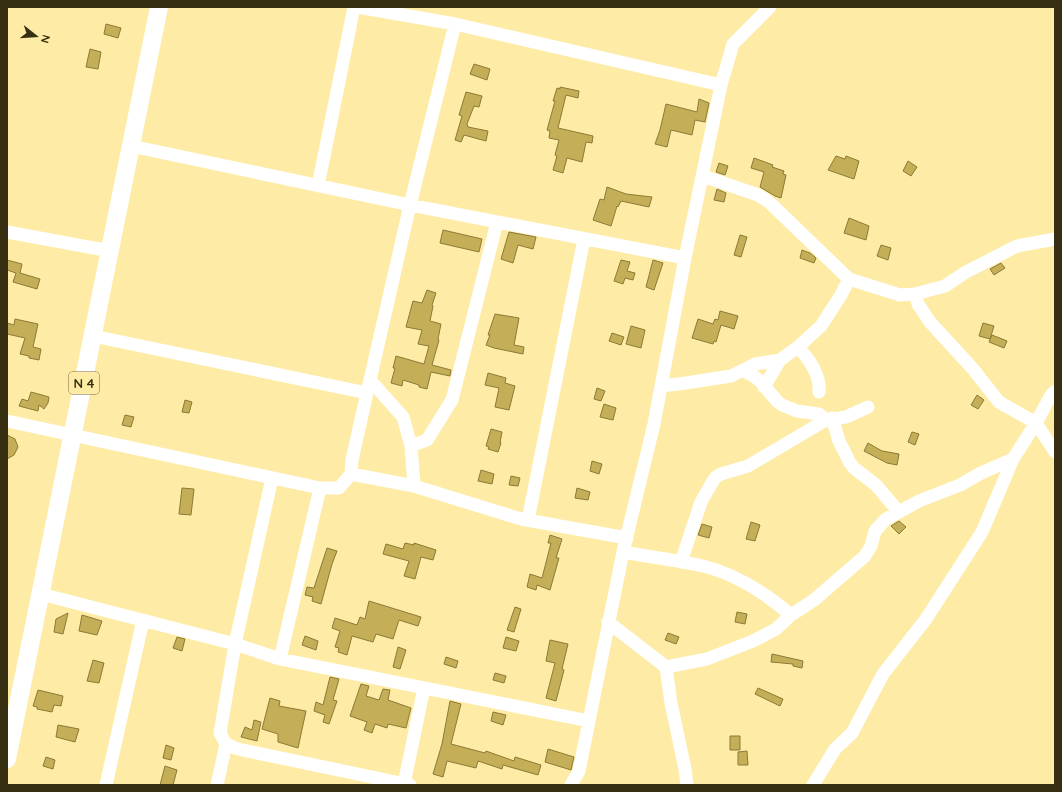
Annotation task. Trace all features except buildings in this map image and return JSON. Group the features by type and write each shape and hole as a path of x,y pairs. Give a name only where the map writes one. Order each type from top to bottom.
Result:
{"highway":[{"name":"N 4","path":"8,752 159,7"}],"street":[{"path":"318,186 354,7"},
{"path":"358,7 454,24 721,85"},
{"path":"571,785 578,771 623,552 661,386 685,258 721,85 733,44 770,7"},
{"path":"7,421 320,488 339,488 351,474 352,460 368,387 454,24"},
{"path":"131,146 410,205 685,258"},
{"path":"703,176 758,195 769,202 849,279 900,295 915,294 945,286 966,272 1017,246 1055,239"},
{"path":"411,446 427,440 452,400 497,222"},
{"path":"7,232 110,251"},
{"path":"528,520 584,239"},
{"path":"764,387 780,360 798,347 821,326 841,295 849,279"},
{"path":"915,294 918,304 930,322 973,369 999,402 1036,423 1055,452"},
{"path":"93,336 368,387 403,417 411,446 414,486"},
{"path":"798,347 810,361 819,382 819,392"},
{"path":"661,386 731,376 755,364 780,360"},
{"path":"743,370 755,377 776,401 782,405 797,411 819,414 829,419 847,458 854,468 876,485 898,511"},
{"path":"813,785 835,749 852,733 883,674 926,619 982,532 1012,459 1036,423 1051,395 1055,391"},
{"path":"681,562 700,502 716,477 721,474 748,466 829,419 846,416 868,407"},
{"path":"666,667 707,659 776,629 791,615 814,600 865,556 875,531 886,519 898,511 919,501 960,485 981,473 1012,459"},
{"path":"351,474 414,486 528,520 627,538"},
{"path":"272,478 235,644 220,733 226,744 238,749 407,784 424,688"},
{"path":"280,659 320,488"},
{"path":"623,552 704,566 743,581 767,596 791,615"},
{"path":"41,594 235,644 280,659 589,721"},
{"path":"106,785 143,620"},
{"path":"608,622 666,667 671,703 687,785"},
{"path":"217,785 226,744"}]}
